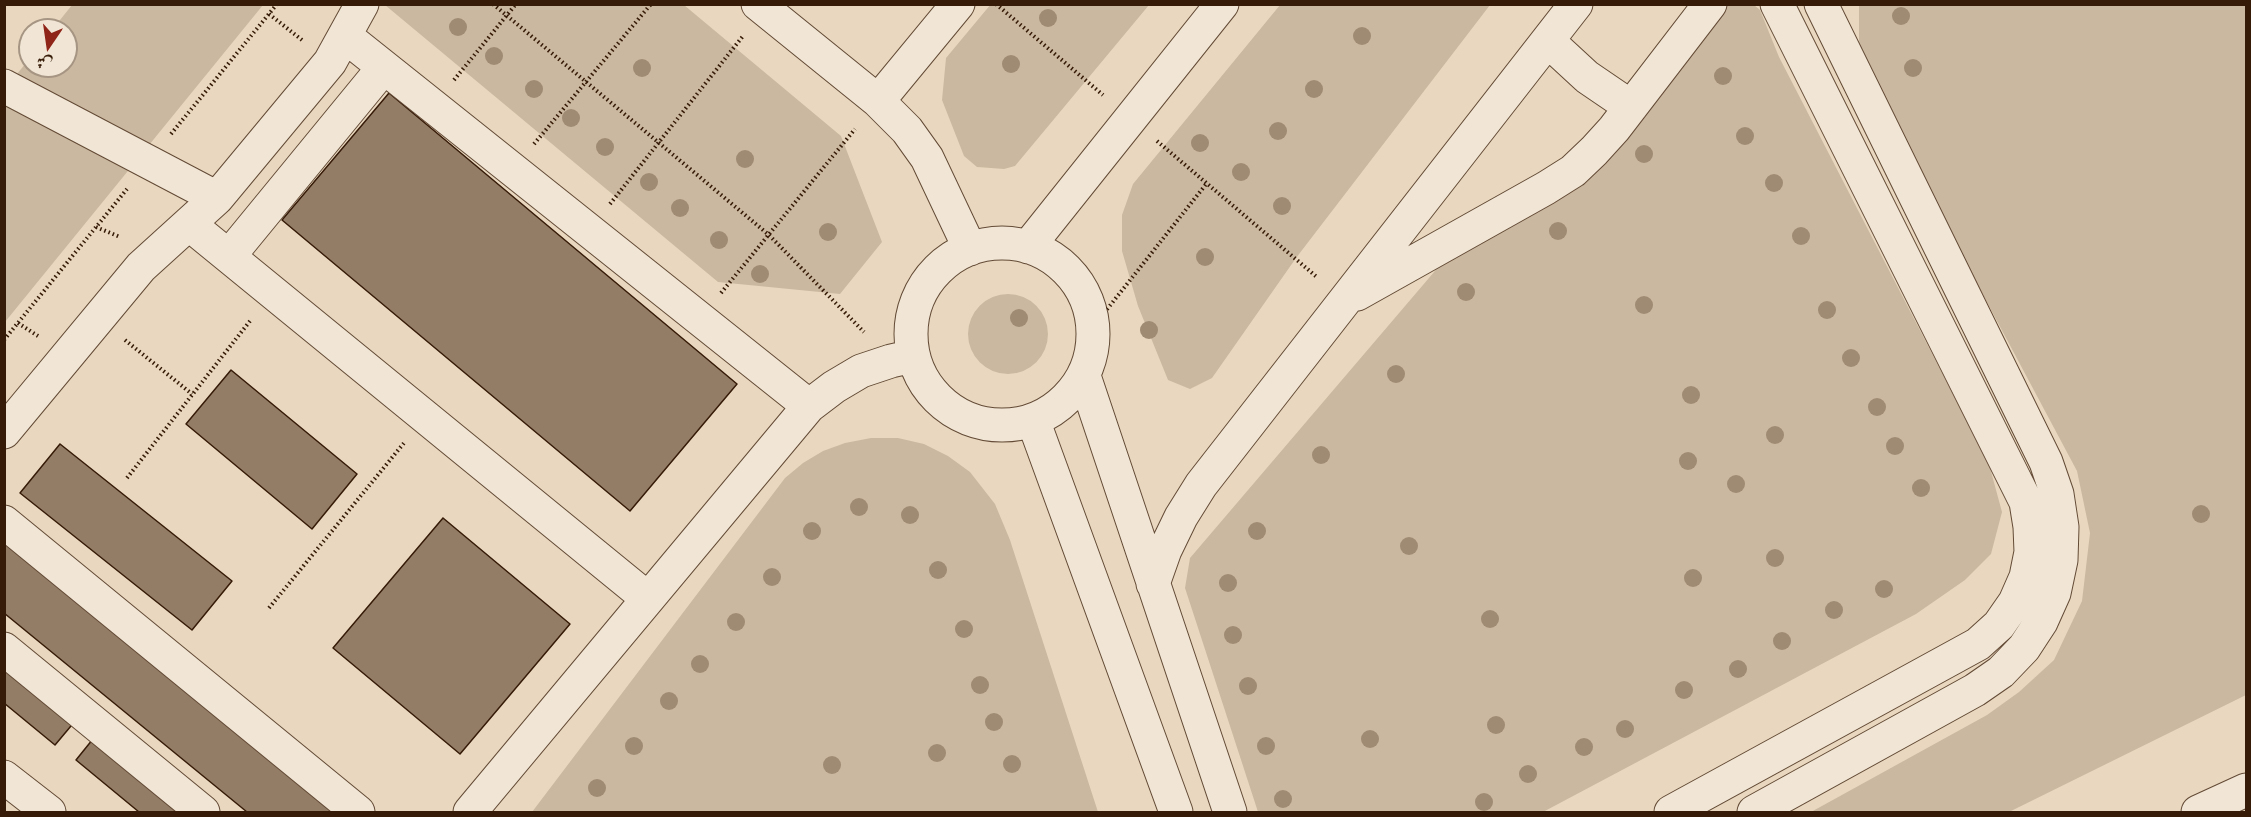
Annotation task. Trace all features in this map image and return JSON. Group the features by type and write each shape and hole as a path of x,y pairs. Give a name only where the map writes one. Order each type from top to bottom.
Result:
{"street":[{"path":"4,432 155,252 217,198 330,62 362,4"},
{"path":"878,101 958,4"},
{"path":"1028,247 1222,4"},
{"path":"1153,584 1165,550 1181,516 1200,486 1576,4"},
{"path":"1345,300 1564,177 1594,152 1710,4"},
{"path":"1671,813 1978,644 1999,626 2015,602 2026,576 2031,552 2026,502 1777,4"},
{"path":"1754,813 1975,690 2001,672 2024,648 2042,622 2054,593 2061,560 2062,527 2057,494 2046,462 1821,4"},
{"path":"761,7 878,101 907,130 927,158 970,249"},
{"path":"345,36 809,406"},
{"path":"1548,41 1587,77 1631,107"},
{"path":"230,256 384,67"},
{"path":"4,86 217,198"},
{"path":"189,224 647,598"},
{"path":"1008,243 1028,247 1053,259 1073,277 1087,300 1093,327 1092,352 1084,375 1071,395 1053,410 1033,420 1008,425 983,424 959,415 938,400 902,359 920,292 933,274 950,259 970,249 989,244 1008,243"},
{"path":"470,813 809,406 834,387 861,371 902,359"},
{"path":"1084,375 1230,813"},
{"path":"1033,420 1176,813"},
{"path":"4,522 358,813"},
{"path":"2026,576 2054,593"},
{"path":"4,649 203,813"},
{"path":"4,777 49,813"},
{"path":"2198,813 2247,790"}],"path":[{"path":"493,4 769,235 902,359"},
{"path":"433,106 516,4"},
{"path":"512,170 651,4"},
{"path":"996,4 1345,300"},
{"path":"588,230 659,142 761,7"},
{"path":"699,318 878,101"},
{"path":"1093,327 1206,183"},
{"path":"127,478 273,292"},
{"path":"98,319 192,394"},
{"path":"269,608 425,417"}],"shaded area":[{"path":"991,4 1149,5 1015,166 1004,169 977,167 964,156 942,100 946,58"},
{"path":"72,5 263,5 5,322 4,90 18,73 18,78 78,78 78,18 62,18"},
{"path":"385,5 684,5 841,136 882,242 840,294 718,282"},
{"path":"1280,5 1490,5 1296,258 1212,378 1190,389 1168,380 1138,306 1122,251 1122,215 1133,184"},
{"path":"1726,5 1754,5 1760,10 1779,57 1989,464 2002,512 1991,554 1965,580 1916,614 1543,812 1258,812 1185,588 1190,558 1446,258 1616,133 1709,21"},
{"path":"1859,5 2246,5 2246,695 2009,812 1811,812 1987,715 2019,692 2054,660 2082,601 2090,533 2077,471 1926,188 1859,47"},
{"path":"1008,294 1023,297 1036,306 1045,319 1048,334 1045,349 1036,362 1023,371 1008,374 993,371 980,362 971,349 968,334 971,319 980,306 993,297"},
{"path":"871,438 898,438 924,444 948,456 970,472 995,504 1010,540 1098,812 532,812 785,478 803,463 823,451 845,443"}],"building":[{"path":"389,93 737,384 630,511 282,220"},
{"path":"231,370 357,474 312,529 186,424"},
{"path":"60,444 232,581 192,630 20,493"},
{"path":"443,518 570,624 460,754 333,648"},
{"path":"4,536 340,812 247,812 4,613"},
{"path":"4,660 76,720 55,745 4,703"},
{"path":"97,734 186,812 139,812 76,760"}]}
